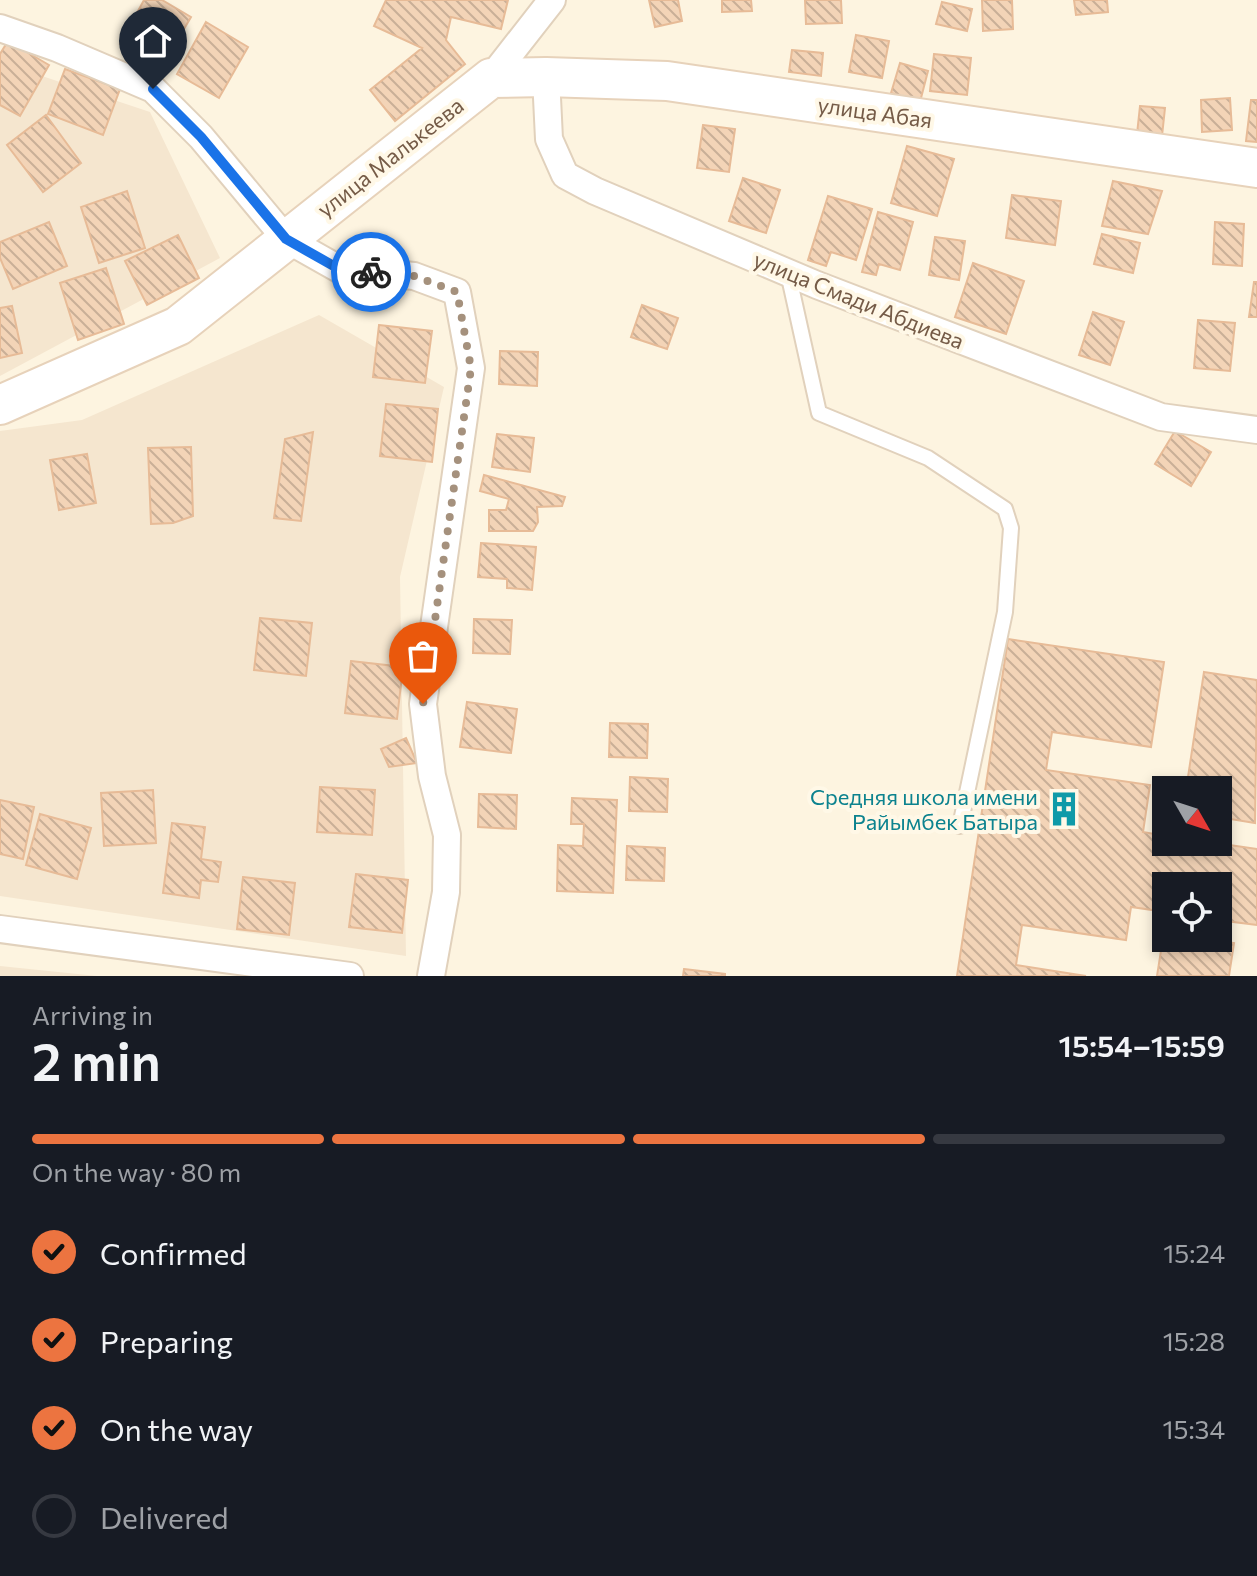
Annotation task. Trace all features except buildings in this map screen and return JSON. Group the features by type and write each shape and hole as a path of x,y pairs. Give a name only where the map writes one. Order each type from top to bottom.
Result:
{"street":[{"path":"491,78 552,0"},
{"path":"0,28 57,48 153,89 201,137 286,239 339,269 414,276 457,292 471,368 423,704 432,776 447,835 446,892 431,976"},
{"name":"улица Смади Абдиева","path":"546,77 549,139 565,175 595,191 788,273 1161,417 1257,430"},
{"name":"улица Абая","path":"491,78 667,81 1257,168"},
{"name":"улица Малькеева","path":"0,405 178,326 491,78"},
{"path":"0,929 350,976"}],"lane":[{"path":"788,273 819,413 928,458 1005,509 1011,528 1005,612 960,826"}],"shaded area":[{"path":"0,62 150,112 220,258 0,376"},
{"path":"319,315 444,387 400,577 406,956 0,896 0,431 82,420"},
{"path":"0,966 97,976 0,976"}],"way so far":[{"path":"371,272 414,276 457,292 471,368 423,704"}],"place":[{"name":"Средняя школа имени Райымбек Батыра","path":"1064,809"}],"route":[{"path":"153,89 201,137 286,239 339,269 371,272"}]}
